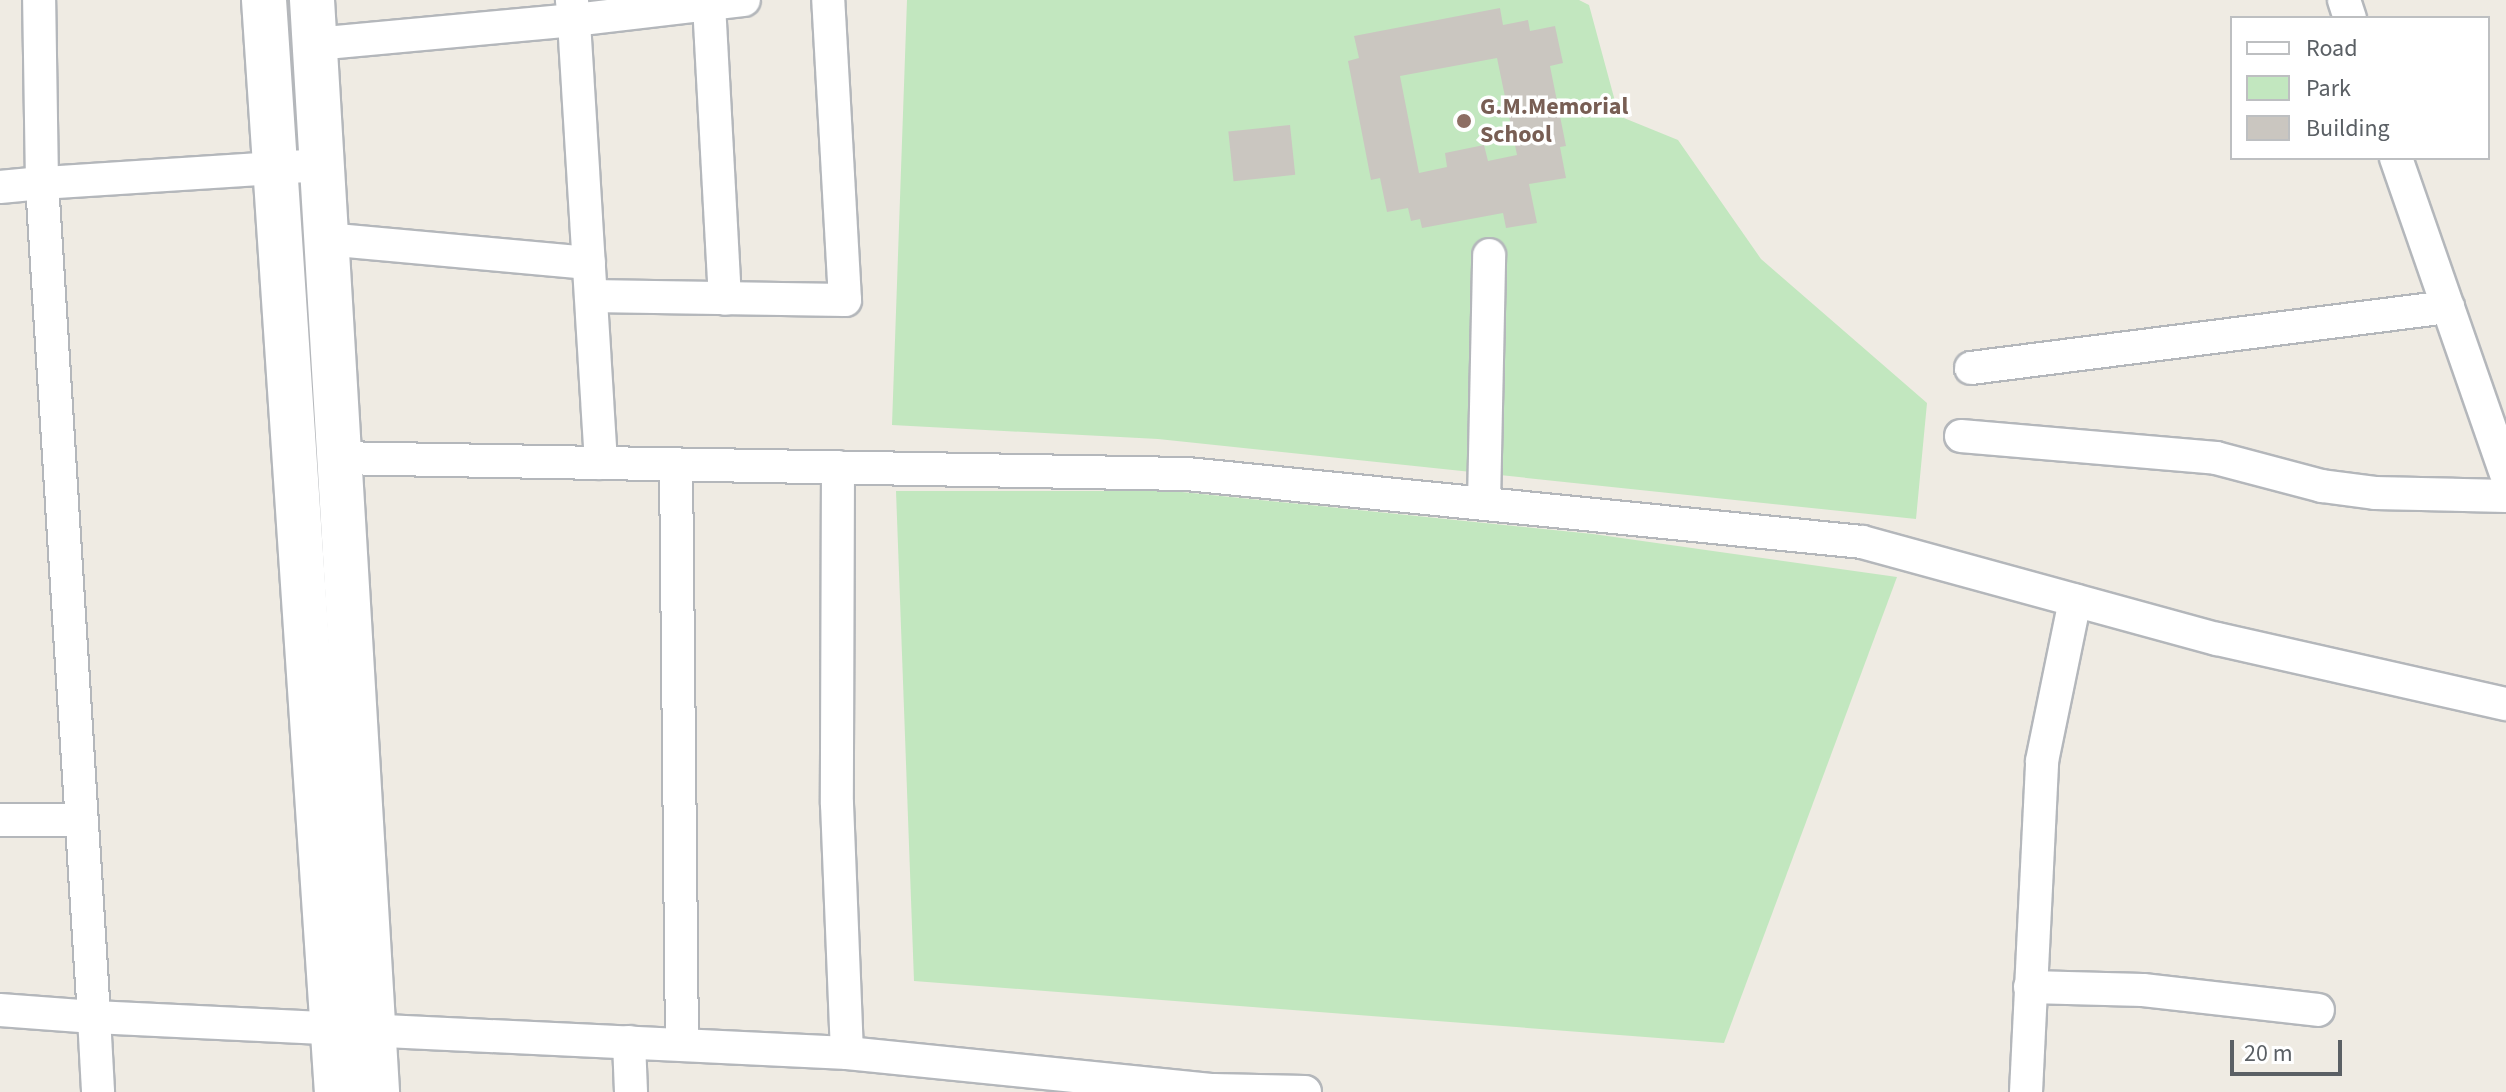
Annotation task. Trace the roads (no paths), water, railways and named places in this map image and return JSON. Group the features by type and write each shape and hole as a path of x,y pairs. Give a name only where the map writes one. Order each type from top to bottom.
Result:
{"main road":[{"path":"264,0 273,168 352,1026 377,1092"},
{"path":"312,0 336,458 352,1026 337,1092"}],"street":[{"path":"39,0 42,183 98,1092"},
{"path":"315,44 573,10 744,0"},
{"path":"591,296 845,300 828,0"},
{"path":"709,4 725,299"},
{"path":"573,10 601,463"},
{"path":"2397,160 2506,473"},
{"path":"0,187 321,165"},
{"path":"325,239 589,263"},
{"path":"1484,503 1489,255"},
{"path":"1971,368 2448,307"},
{"path":"1961,436 2216,458 2322,486 2375,493 2506,496"},
{"path":"336,458 1187,474 1862,542 2217,639 2506,704"},
{"path":"676,464 682,1043"},
{"path":"838,467 837,804 847,1053"},
{"path":"2026,1092 2042,761 2075,600"},
{"path":"0,820 81,820"},
{"path":"2030,987 2143,990 2318,1010"},
{"path":"0,1010 847,1053 1213,1091 1305,1092"},
{"path":"629,1042 631,1092"}],"place":[{"name":"G.M.Memorial School","path":"1464,121"}]}
